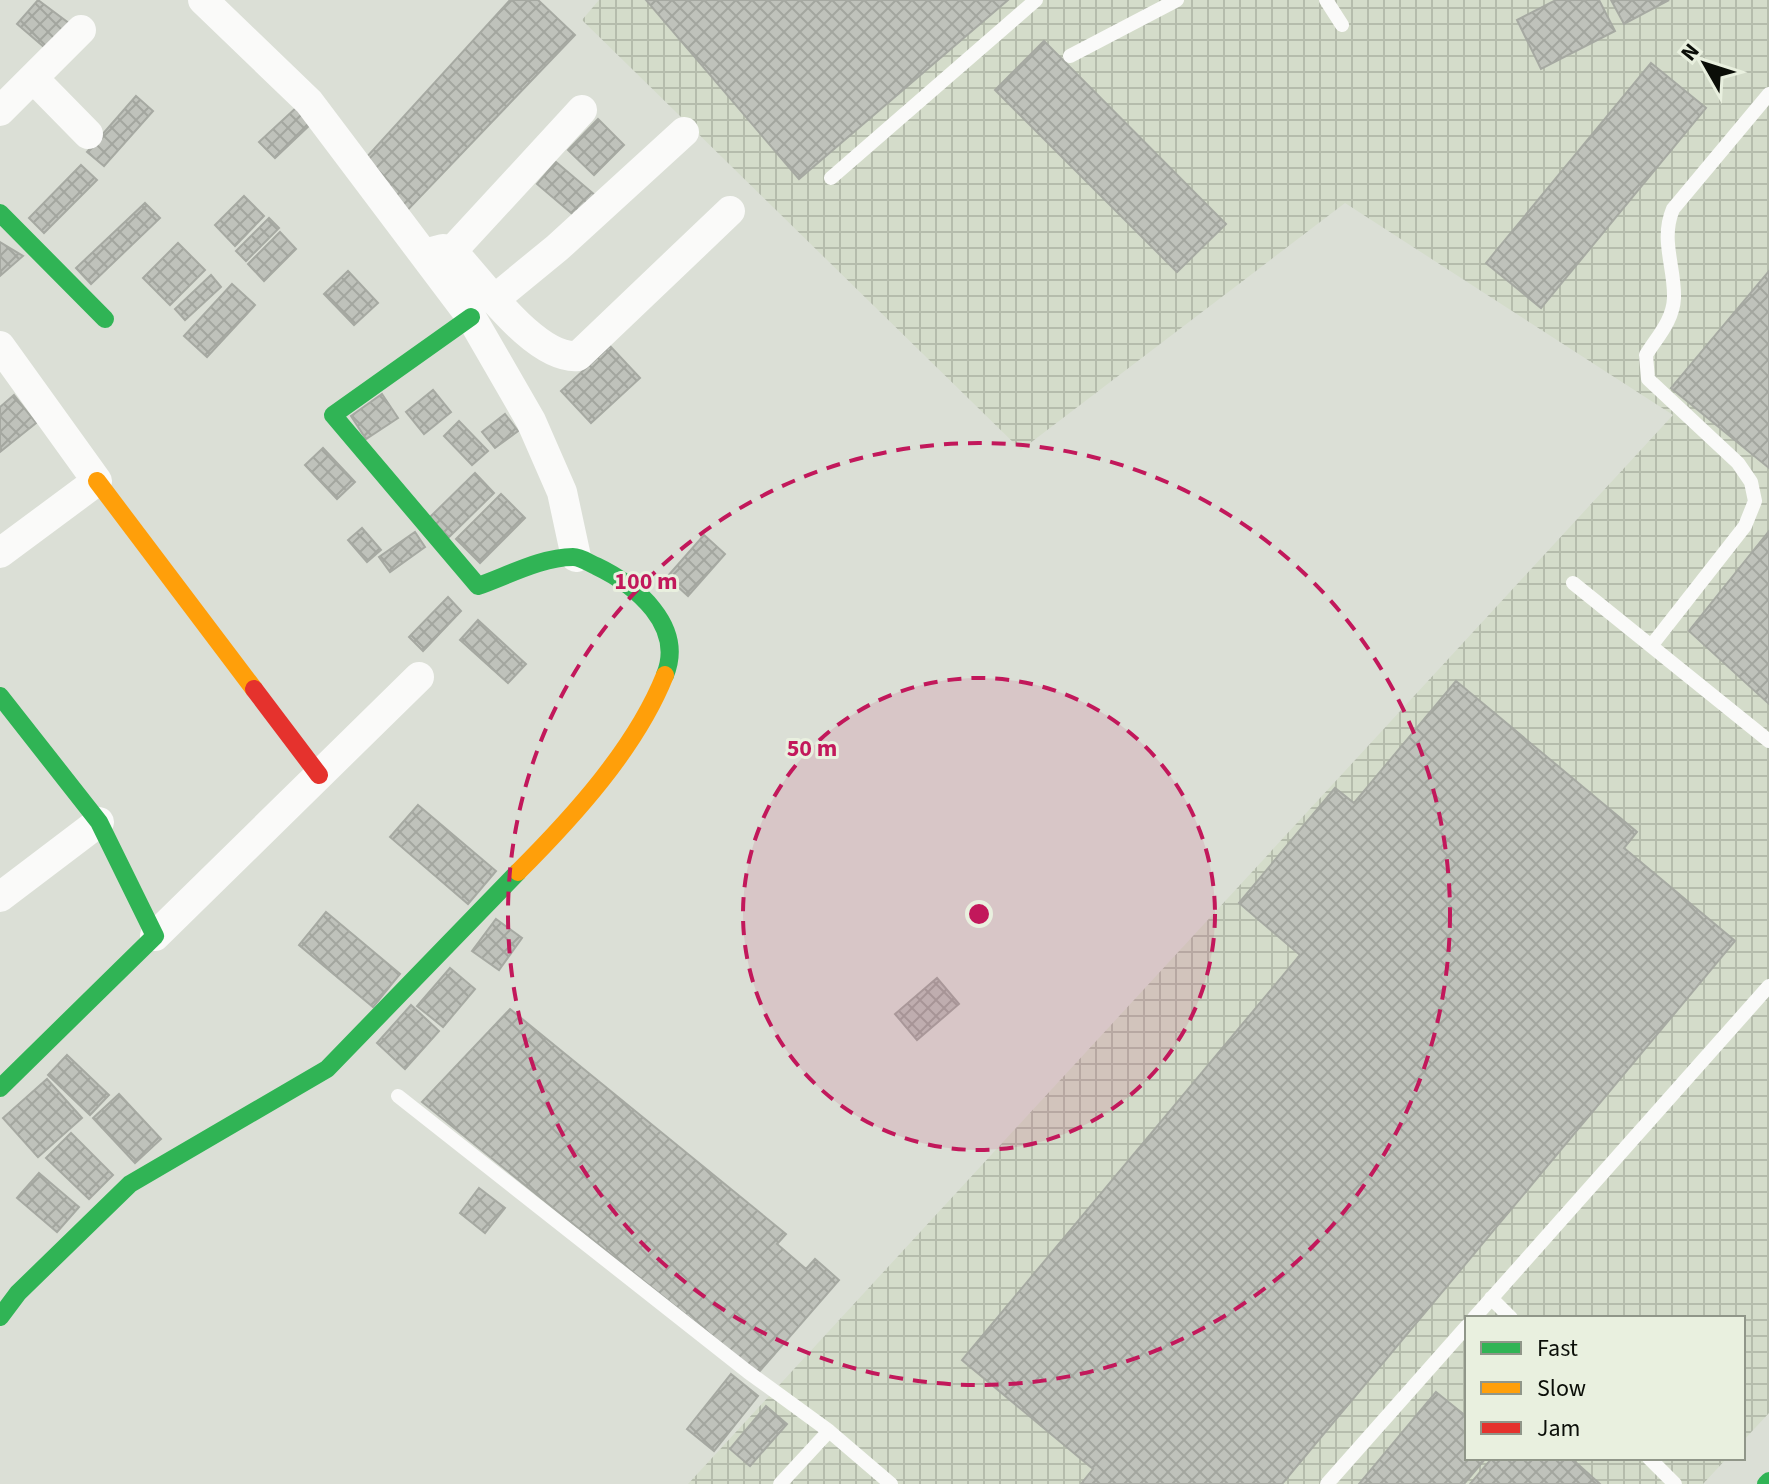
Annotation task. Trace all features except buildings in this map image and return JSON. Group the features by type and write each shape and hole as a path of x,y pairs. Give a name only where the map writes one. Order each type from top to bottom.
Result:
{"street":[{"path":"203,0 309,102 438,252 496,298 532,338 549,351 564,357 578,356 730,211"},
{"path":"0,111 81,30"},
{"path":"33,78 88,134"},
{"path":"438,252 582,110"},
{"path":"496,298 557,248 684,132"},
{"path":"0,213 105,319"},
{"path":"438,252 544,449 562,492 576,557"},
{"path":"0,1317 18,1293 130,1184 327,1069 576,813 655,701 670,664 667,631 641,593 615,575 576,557 546,562 478,586 333,415 471,317"},
{"path":"0,346 97,481 319,775"},
{"path":"0,553 97,481"},
{"path":"0,1088 419,677"},
{"path":"0,696 99,822 155,936"},
{"path":"0,897 99,822"}],"lane":[{"path":"831,178 1036,0"},
{"path":"1070,56 1177,0"},
{"path":"1326,0 1342,25"},
{"path":"1651,646 1745,526 1755,501 1751,482 1738,463 1648,379 1646,355 1667,327 1674,299 1668,222 1673,209 1769,94"},
{"path":"1573,583 1769,741"},
{"path":"1476,1316 1769,986"},
{"path":"398,1096 748,1372 829,1431 891,1484"},
{"path":"1491,1298 1509,1316"},
{"path":"1327,1484 1465,1328"},
{"path":"780,1484 829,1431"},
{"path":"1651,1460 1675,1484"}],"shaded area":[{"path":"599,0 1769,0 1769,1413 1745,1439 1745,1316 1465,1316 1465,1460 1725,1460 1703,1484 688,1484 1673,415 1345,203 1021,450 582,20"}],"traffic: fast":[{"path":"0,213 105,319"},
{"path":"471,317 333,415 478,586 537,564 573,557 596,566 626,584 641,596 663,624 669,657 665,675"},
{"path":"0,696 99,822 155,936 0,1088"},
{"path":"0,1317 18,1293 130,1184 327,1069 518,872"},
{"path":"1766,1484 1769,1481"}],"traffic: slow":[{"path":"97,481 254,689"},
{"path":"518,872 581,805 620,755 638,729 665,675"}],"traffic: jam":[{"path":"254,689 319,775"}]}
